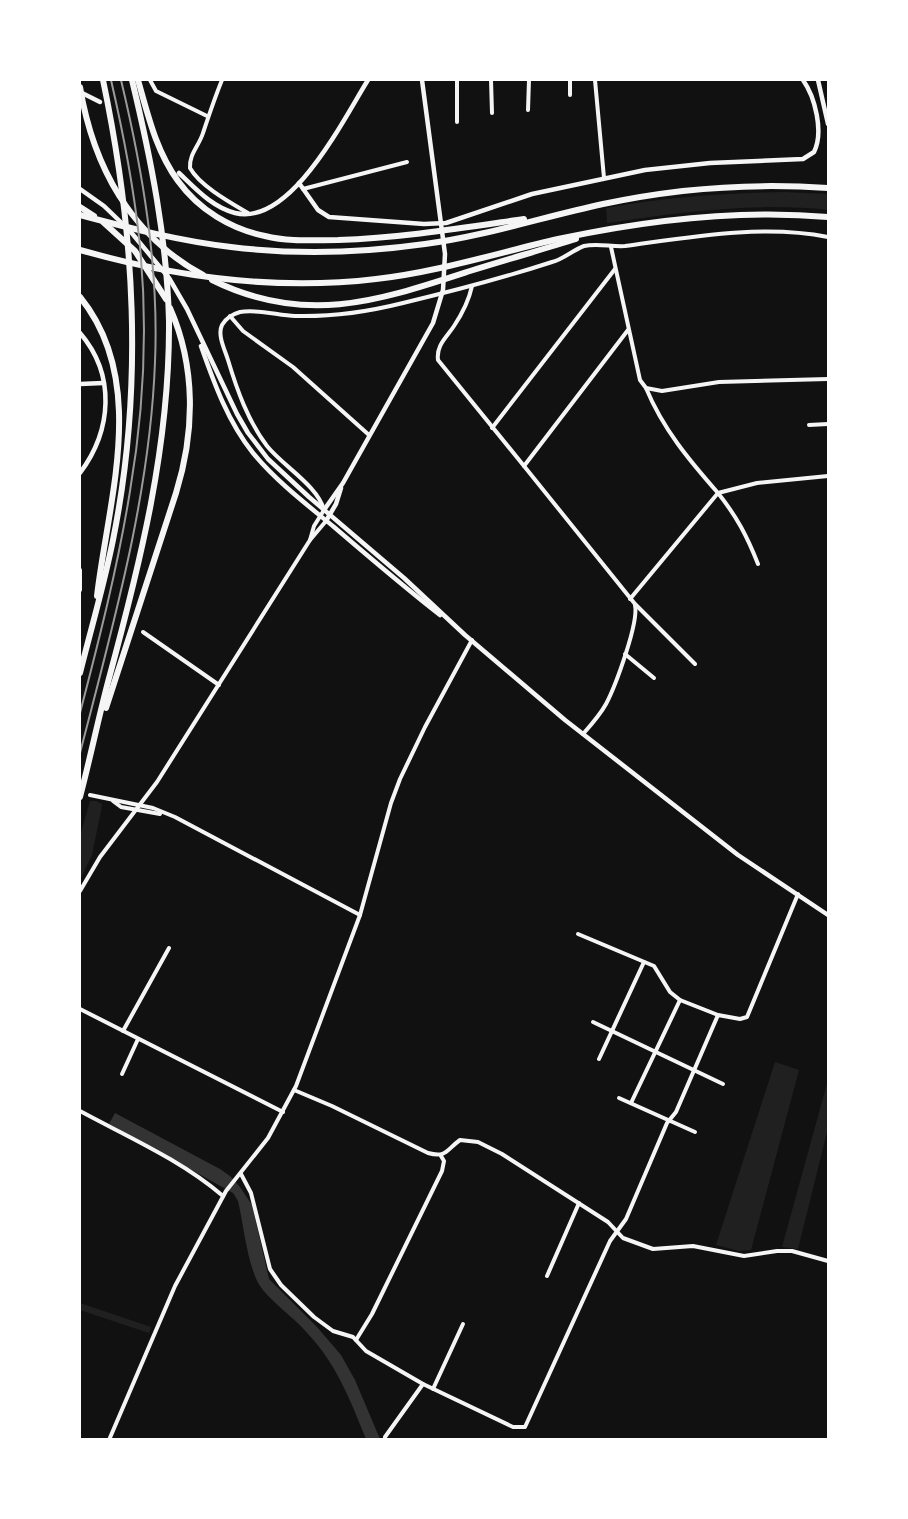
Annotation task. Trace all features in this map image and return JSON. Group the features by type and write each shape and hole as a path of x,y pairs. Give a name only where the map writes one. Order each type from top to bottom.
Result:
{"highway":[{"path":"80,673 113,540 126,455 133,356 126,208 103,80"},
{"path":"80,797 147,526 158,471 168,376 167,287 159,204 132,80"},
{"path":"138,80 160,150 177,180 210,212 227,223 254,234 292,240 391,237 467,229 557,215"},
{"path":"80,87 96,153 120,198 138,222 157,242 200,274 246,294 307,306 336,306 364,302 405,292 602,231"},
{"path":"80,215 214,245 257,250 310,252 369,250 472,236 604,204 678,191 756,186 828,188"},
{"path":"80,207 109,226 126,241 165,297 174,316 185,356 190,405 188,441 182,476 90,760"},
{"path":"80,250 131,264 189,275 243,281 344,282 434,269 557,239 668,220 771,214 828,217"},
{"path":"80,297 104,340 112,362 118,408 117,466 95,614"}],"street":[{"path":"150,80 156,91 207,116"},
{"path":"222,80 207,116 202,136 190,160 190,170 223,198 250,214"},
{"path":"179,173 216,205 235,213 250,214 273,206 320,158 368,80"},
{"path":"80,891 100,857 157,782 310,540 326,521 343,483 421,346 439,308 445,263 422,80"},
{"path":"457,80 457,122"},
{"path":"491,80 492,113"},
{"path":"528,110 530,80"},
{"path":"570,80 570,95"},
{"path":"595,80 604,178"},
{"path":"298,183 318,210 326,216 439,224 459,220 532,194 604,178 671,166 799,159 809,156 817,145 812,97 803,80"},
{"path":"818,80 828,124"},
{"path":"81,96 99,102"},
{"path":"303,189 406,162"},
{"path":"80,189 117,218 149,252 178,292 248,433 268,459 465,634 583,734 738,855 828,915"},
{"path":"324,510 316,494 267,446 250,418 235,382 221,334 222,325 230,316 249,312 292,316 350,314 472,286 554,262 582,247 594,245 611,247 729,234 795,233 828,237"},
{"path":"611,247 640,380 679,448 738,518 758,564"},
{"path":"492,428 615,268"},
{"path":"472,286 455,325 440,345 438,357 441,364 634,604 695,664"},
{"path":"230,316 243,331 293,367 369,435"},
{"path":"195,326 212,378 241,435 263,464 400,584 465,634"},
{"path":"524,466 628,330"},
{"path":"80,333 98,360 106,406 102,434 80,473"},
{"path":"646,388 662,391 719,382 828,379"},
{"path":"80,384 103,383"},
{"path":"809,425 828,424"},
{"path":"630,598 718,493 757,483 828,476"},
{"path":"310,540 314,526 343,483"},
{"path":"80,570 80,590"},
{"path":"583,734 607,703 625,654 636,614 634,604"},
{"path":"143,632 219,685"},
{"path":"109,1440 174,1289 225,1194 268,1138 294,1090 360,915 391,803 400,779 472,640"},
{"path":"625,654 654,678"},
{"path":"90,795 140,804 185,822 360,915"},
{"path":"110,800 122,807 164,814"},
{"path":"578,934 654,966 670,992 680,1000 718,1016 747,1017 798,894"},
{"path":"123,1032 169,948"},
{"path":"599,1059 644,962"},
{"path":"631,1103 680,1000"},
{"path":"80,1009 284,1112"},
{"path":"241,1174 251,1193 267,1262 274,1276 324,1325 333,1331 349,1335 366,1351 423,1384 513,1427 525,1427 610,1241 626,1219 663,1133 676,1112 696,1069 718,1016"},
{"path":"593,1022 696,1069 723,1084"},
{"path":"122,1074 138,1039"},
{"path":"294,1090 332,1106 428,1154 441,1156 460,1140 478,1142 502,1154 608,1222 623,1238 653,1249 693,1246 744,1256 792,1251 828,1261"},
{"path":"619,1098 695,1132"},
{"path":"80,1111 165,1156 225,1194"},
{"path":"356,1340 372,1314 442,1171 444,1161 441,1156"},
{"path":"547,1276 579,1203"},
{"path":"433,1389 463,1324"},
{"path":"386,1440 385,1437 423,1384"}],"shaded area":[{"path":"784,192 828,194 828,210 745,208 690,212 607,223 606,208 695,196"},
{"path":"90,801 102,804 92,855 80,880 80,836"},
{"path":"775,1062 799,1070 751,1250 739,1251 716,1245"},
{"path":"828,1080 828,1128 798,1249 782,1247"},
{"path":"115,1113 220,1169 240,1187 252,1205 269,1279 317,1327 341,1355 355,1380 380,1439 366,1439 355,1411 328,1359 304,1329 260,1286 249,1256 238,1201 233,1193 109,1124"},
{"path":"80,1303 151,1327 149,1333 80,1310"}],"railway":[{"path":"80,713 120,547 135,460 143,364 142,268 139,237 134,197 111,80"},
{"path":"80,753 128,560 146,462 152,412 156,326 152,255 136,150 121,80"}]}
